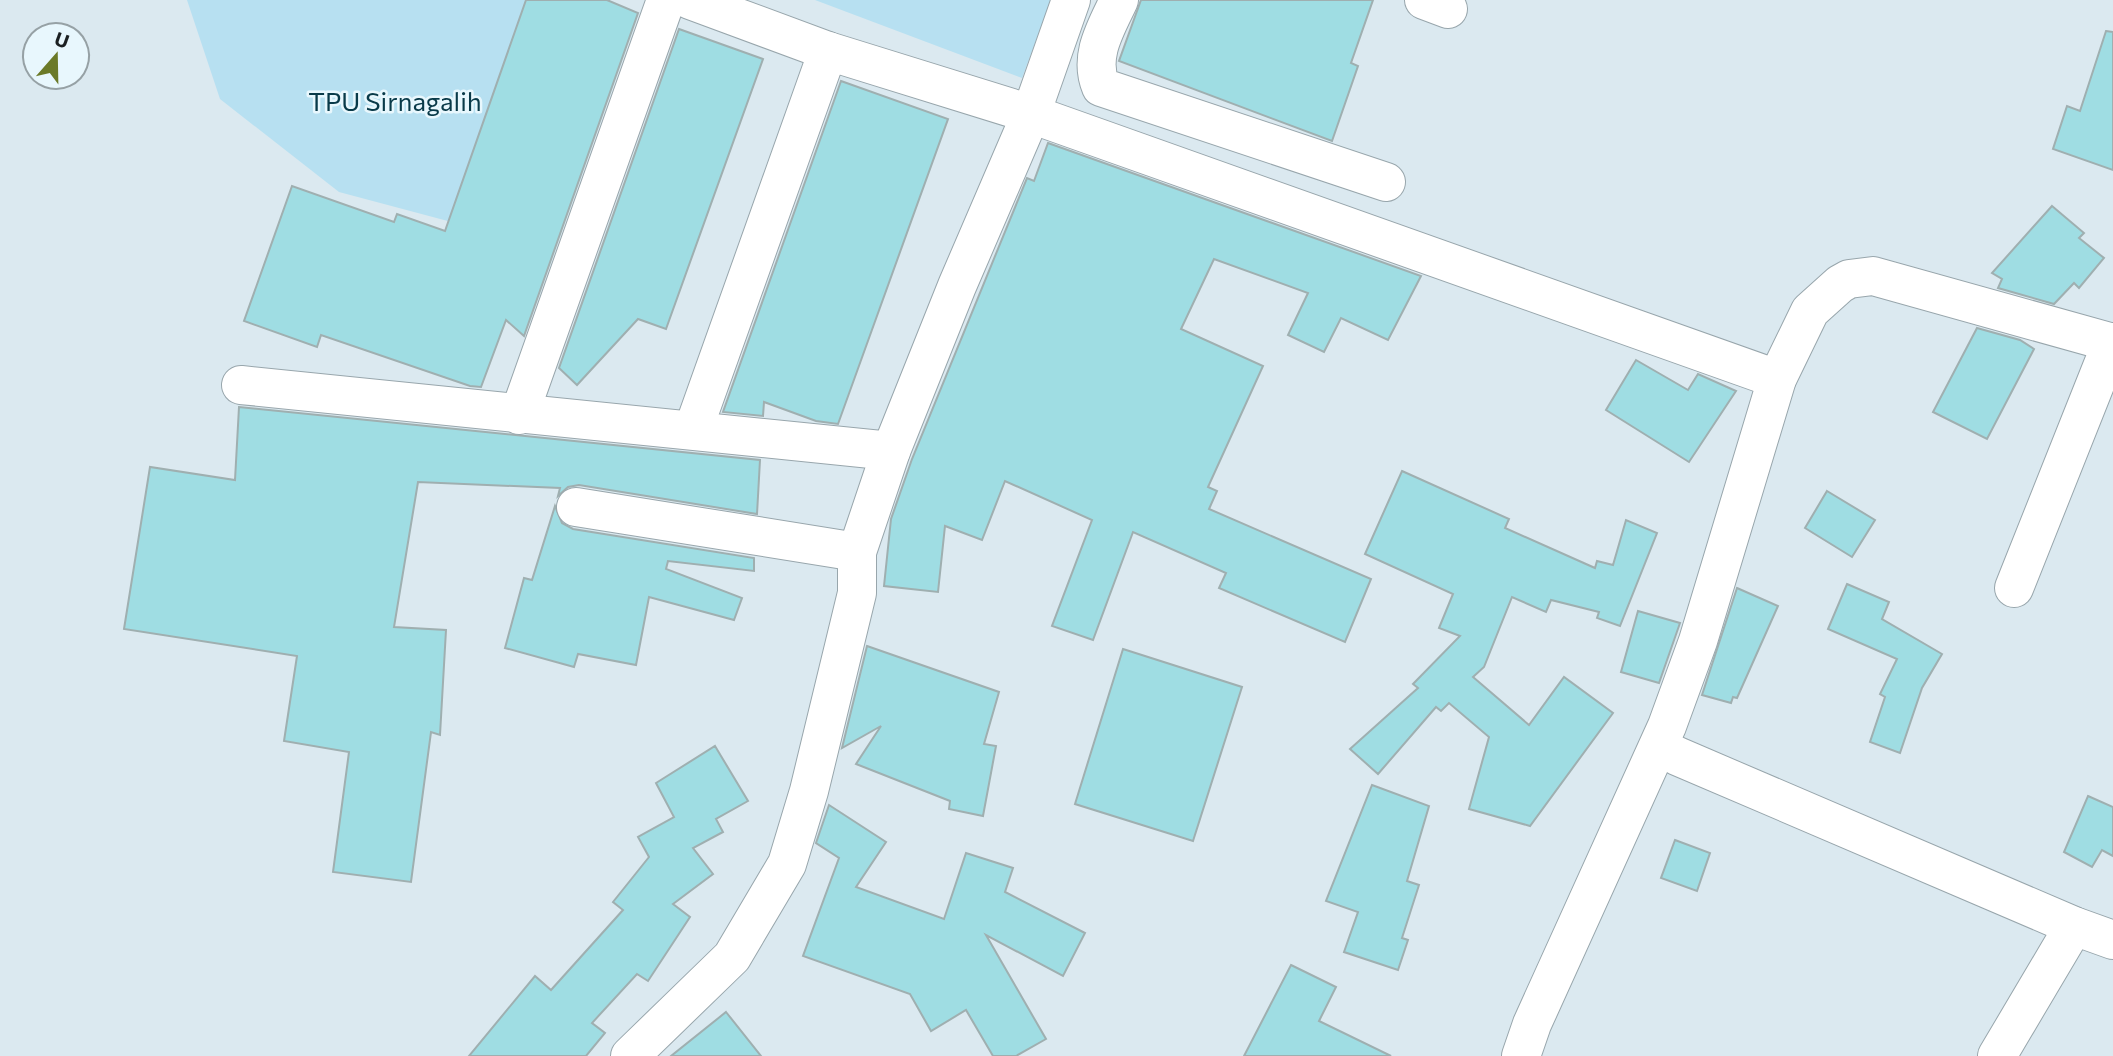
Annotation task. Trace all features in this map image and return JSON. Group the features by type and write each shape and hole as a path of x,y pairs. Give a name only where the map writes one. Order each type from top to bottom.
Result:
{"street":[{"path":"519,415 666,0"},
{"path":"690,0 828,51 1031,114 1777,379"},
{"path":"630,1056 732,957 787,864 809,791 857,593 857,552 891,451 957,286 1031,114 1071,0"},
{"path":"1119,0 1097,53 1095,66 1101,86 1386,182"},
{"path":"693,430 828,51"},
{"path":"1521,1056 1532,1024 1659,746 1698,641 1777,379 1810,311 1840,284 1855,278 1873,276 2112,343 2014,589"},
{"path":"241,386 891,451"},
{"path":"576,507 857,552"},
{"path":"1659,746 1677,757 2074,926 2113,940"},
{"path":"1997,1056 2074,926"}],"green space":[{"name":"TPU Sirnagalih","path":"187,0 545,0 459,224 339,192 220,99"},
{"path":"815,0 1051,0 1022,78"}],"building":[{"path":"526,0 607,0 638,13 524,336 506,320 481,387 470,386 321,335 317,347 244,321 292,186 394,222 397,214 445,231"},
{"path":"1141,0 1373,0 1351,63 1358,66 1332,141 1119,61"},
{"path":"679,29 763,59 666,329 638,319 577,385 559,368"},
{"path":"2106,31 2113,32 2113,170 2053,149 2067,106 2080,111"},
{"path":"841,81 948,119 838,424 816,421 764,402 763,416 723,412"},
{"path":"1048,143 1421,276 1388,340 1341,318 1324,352 1288,335 1308,293 1214,259 1181,329 1263,366 1208,487 1217,491 1209,509 1371,579 1345,642 1219,588 1226,573 1133,532 1093,640 1052,626 1092,520 1005,481 982,540 945,526 938,592 884,586 891,519 912,459 1027,178 1034,181"},
{"path":"2052,206 2084,233 2079,238 2104,258 2079,288 2074,283 2054,304 1998,288 2002,279 1992,273"},
{"path":"1977,328 2020,340 2034,349 1987,439 1933,412"},
{"path":"1636,360 1688,390 1698,374 1736,391 1689,462 1606,410"},
{"path":"239,407 760,460 757,514 579,485 568,487 558,496 560,488 418,482 394,627 446,630 440,735 431,732 411,882 333,872 349,752 284,741 297,656 124,629 150,467 235,480"},
{"path":"1402,471 1509,519 1505,528 1595,568 1597,561 1613,565 1626,520 1657,533 1620,626 1597,618 1599,612 1551,600 1546,612 1512,597 1484,667 1473,677 1529,725 1564,677 1613,713 1530,826 1469,809 1489,737 1449,703 1441,711 1436,707 1378,774 1350,749 1418,688 1413,684 1460,636 1439,628 1453,594 1365,554"},
{"path":"1827,491 1875,520 1852,557 1805,528"},
{"path":"555,506 562,523 573,529 754,558 754,571 668,561 666,569 742,598 734,620 649,597 636,665 578,654 574,667 505,648 524,578 532,580"},
{"path":"1847,584 1889,602 1882,619 1942,654 1922,688 1900,753 1870,742 1885,697 1880,694 1897,659 1828,629"},
{"path":"1737,588 1778,606 1737,698 1733,697 1731,703 1702,695"},
{"path":"1638,611 1680,623 1659,683 1621,672"},
{"path":"867,646 999,692 984,744 996,746 983,816 949,809 950,801 856,764 881,726 842,748"},
{"path":"1123,649 1242,687 1193,841 1075,804"},
{"path":"715,746 748,801 716,819 723,832 693,848 713,874 673,904 690,917 648,981 637,974 592,1023 605,1033 586,1056 469,1056 535,976 551,990 623,910 613,902 649,857 638,837 674,817 656,783"},
{"path":"1372,785 1429,806 1407,881 1419,885 1402,938 1408,940 1398,970 1344,952 1358,912 1326,901"},
{"path":"2088,796 2113,807 2113,856 2102,850 2092,867 2064,852"},
{"path":"829,805 886,842 856,887 944,919 966,853 1013,868 1005,892 1085,933 1063,976 986,935 1046,1039 1016,1056 993,1056 966,1010 931,1031 910,994 803,956 839,858 816,843"},
{"path":"1675,840 1710,853 1697,891 1661,878"},
{"path":"1291,965 1336,987 1319,1021 1391,1056 1244,1056"},
{"path":"726,1012 761,1056 671,1056"}]}
